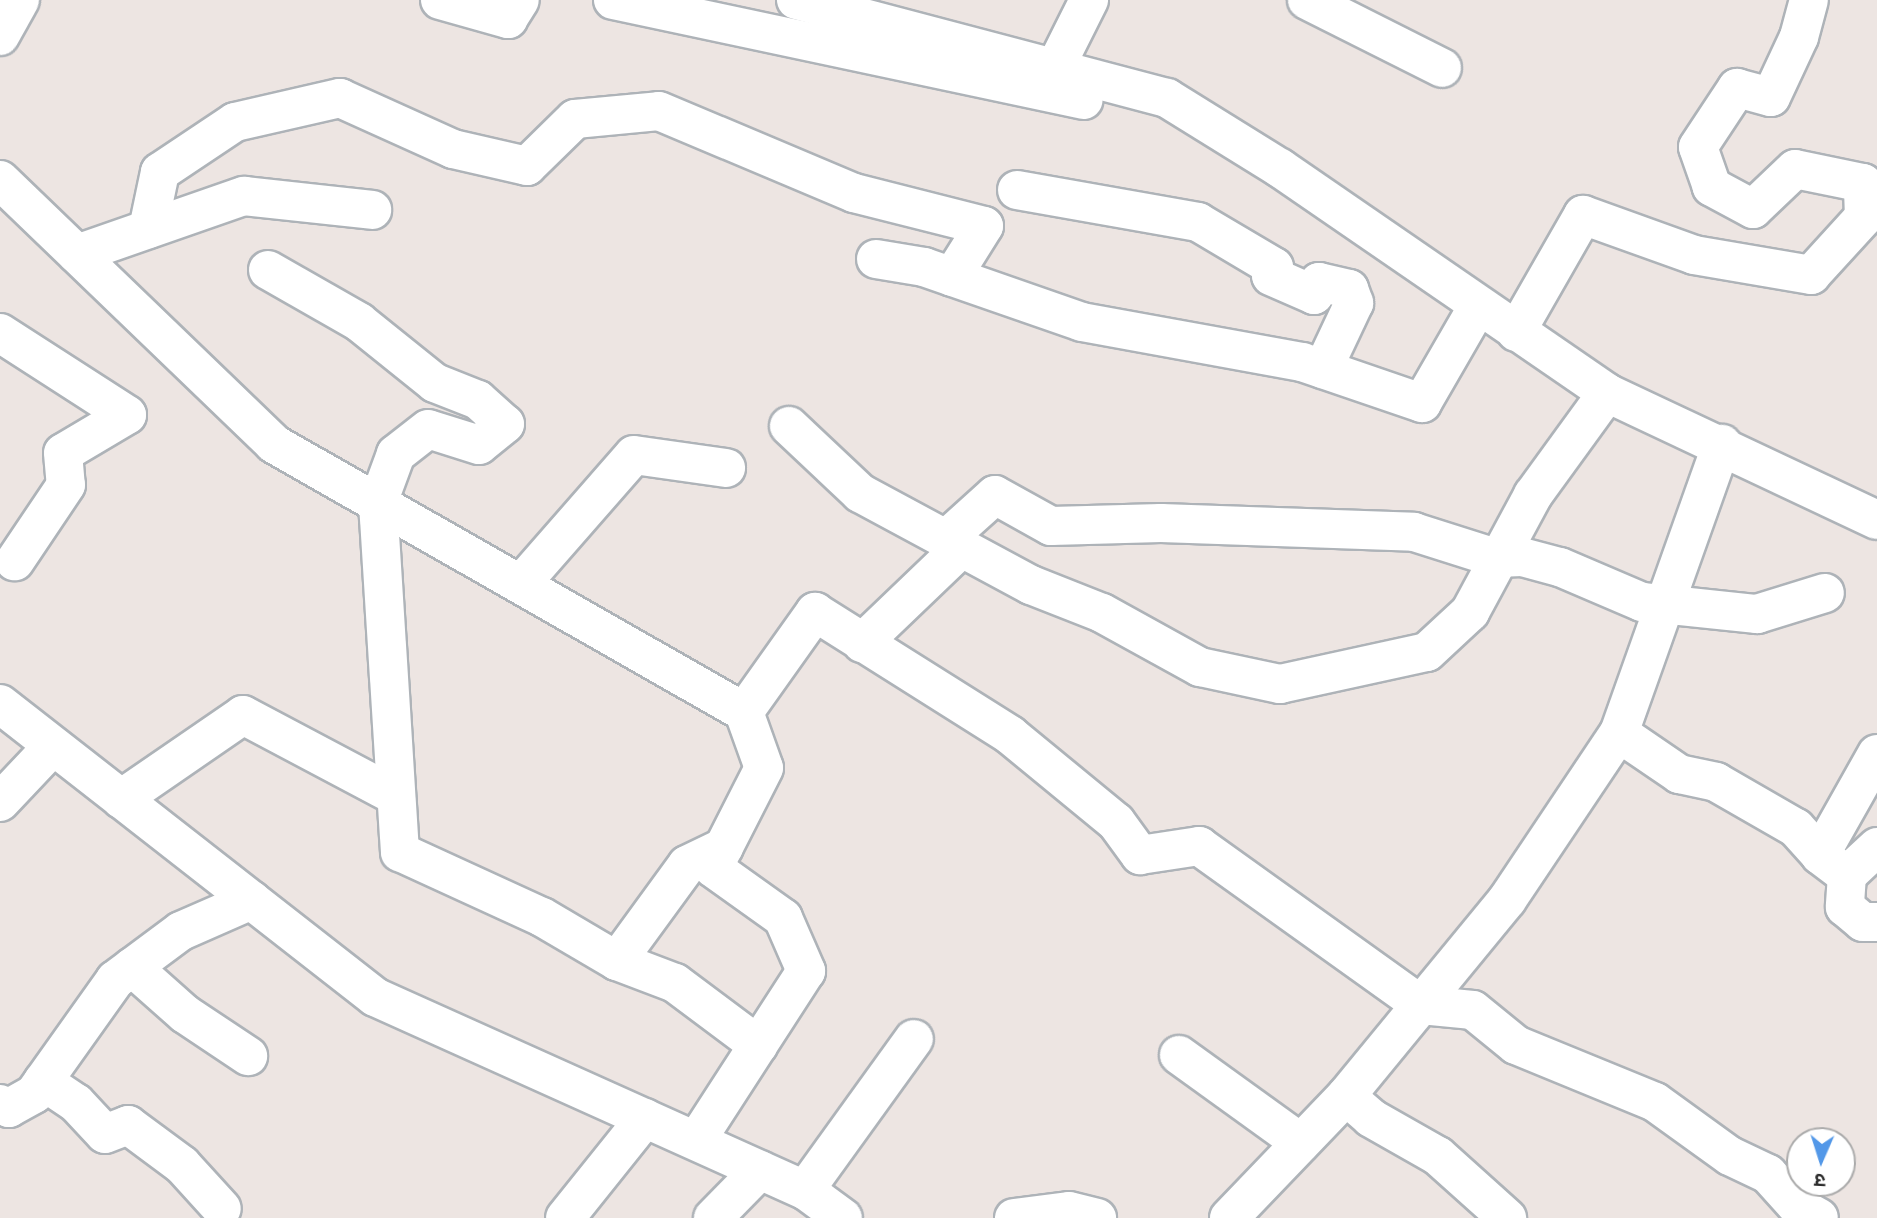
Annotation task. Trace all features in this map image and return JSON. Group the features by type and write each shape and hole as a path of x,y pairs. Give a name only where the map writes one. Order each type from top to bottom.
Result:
{"street":[{"path":"0,36 20,0"},
{"path":"440,0 508,19 520,0"},
{"path":"613,0 1209,125"},
{"path":"796,0 1167,98 1607,393 1721,444 1877,520"},
{"path":"1055,68 1088,0"},
{"path":"1307,0 1442,68"},
{"path":"1516,332 1583,215 1694,255 1811,275 1864,217 1863,183 1795,169 1753,209 1713,187 1698,147 1737,88 1772,97 1800,37 1809,0"},
{"path":"148,229 160,172 235,122 340,98 453,149 527,166 575,119 659,111 854,193 984,226 952,277"},
{"path":"0,180 274,444 744,712 764,768 713,868 783,918 806,971 696,1141"},
{"path":"1017,190 1198,222 1274,267 1272,276 1314,295 1318,282 1349,289 1354,303 1323,369"},
{"path":"77,254 244,196 372,210"},
{"path":"876,259 952,277 1082,322 1166,334 1323,369 1422,403 1478,306"},
{"path":"268,270 359,322 435,383 478,400 505,424 479,445 428,429 396,454 378,503 400,852 542,917 617,961 675,984 758,1045"},
{"path":"0,333 127,415 64,453 66,485 15,561"},
{"path":"789,426 860,493 1031,585 1102,613 1200,667 1280,684 1427,652 1470,612 1496,558 1533,495 1607,393"},
{"path":"1235,1217 1346,1096 1507,900 1619,733 1721,444"},
{"path":"521,584 634,455 726,468"},
{"path":"862,643 995,495 1051,526 1341,526 1414,532 1496,558 1522,557 1642,601 1664,604 1757,614 1825,593"},
{"path":"744,712 815,612 1010,735 1116,822 1140,855 1199,846 1421,1005 1474,1010 1516,1045 1655,1102 1730,1156 1768,1174 1796,1205 1819,1218"},
{"path":"2,710 53,746 375,997 805,1190 843,1218"},
{"path":"121,799 243,715 396,796"},
{"path":"1619,733 1678,774 1716,782 1796,828 1833,865 1845,907 1863,922 1877,922"},
{"path":"0,803 53,746"},
{"path":"1833,865 1877,754"},
{"path":"617,961 687,865 724,847"},
{"path":"1833,865 1877,847"},
{"path":"0,1104 9,1108 34,1094 114,980 181,931 252,900"},
{"path":"132,967 185,1014 248,1056"},
{"path":"805,1190 914,1039"},
{"path":"1179,1055 1301,1143"},
{"path":"43,1081 76,1103 105,1134 128,1125 183,1165 222,1209"},
{"path":"1346,1096 1371,1118 1438,1156 1507,1218"},
{"path":"565,1218 645,1118"},
{"path":"713,1218 760,1170"},
{"path":"1014,1218 1069,1211 1097,1218"}]}
